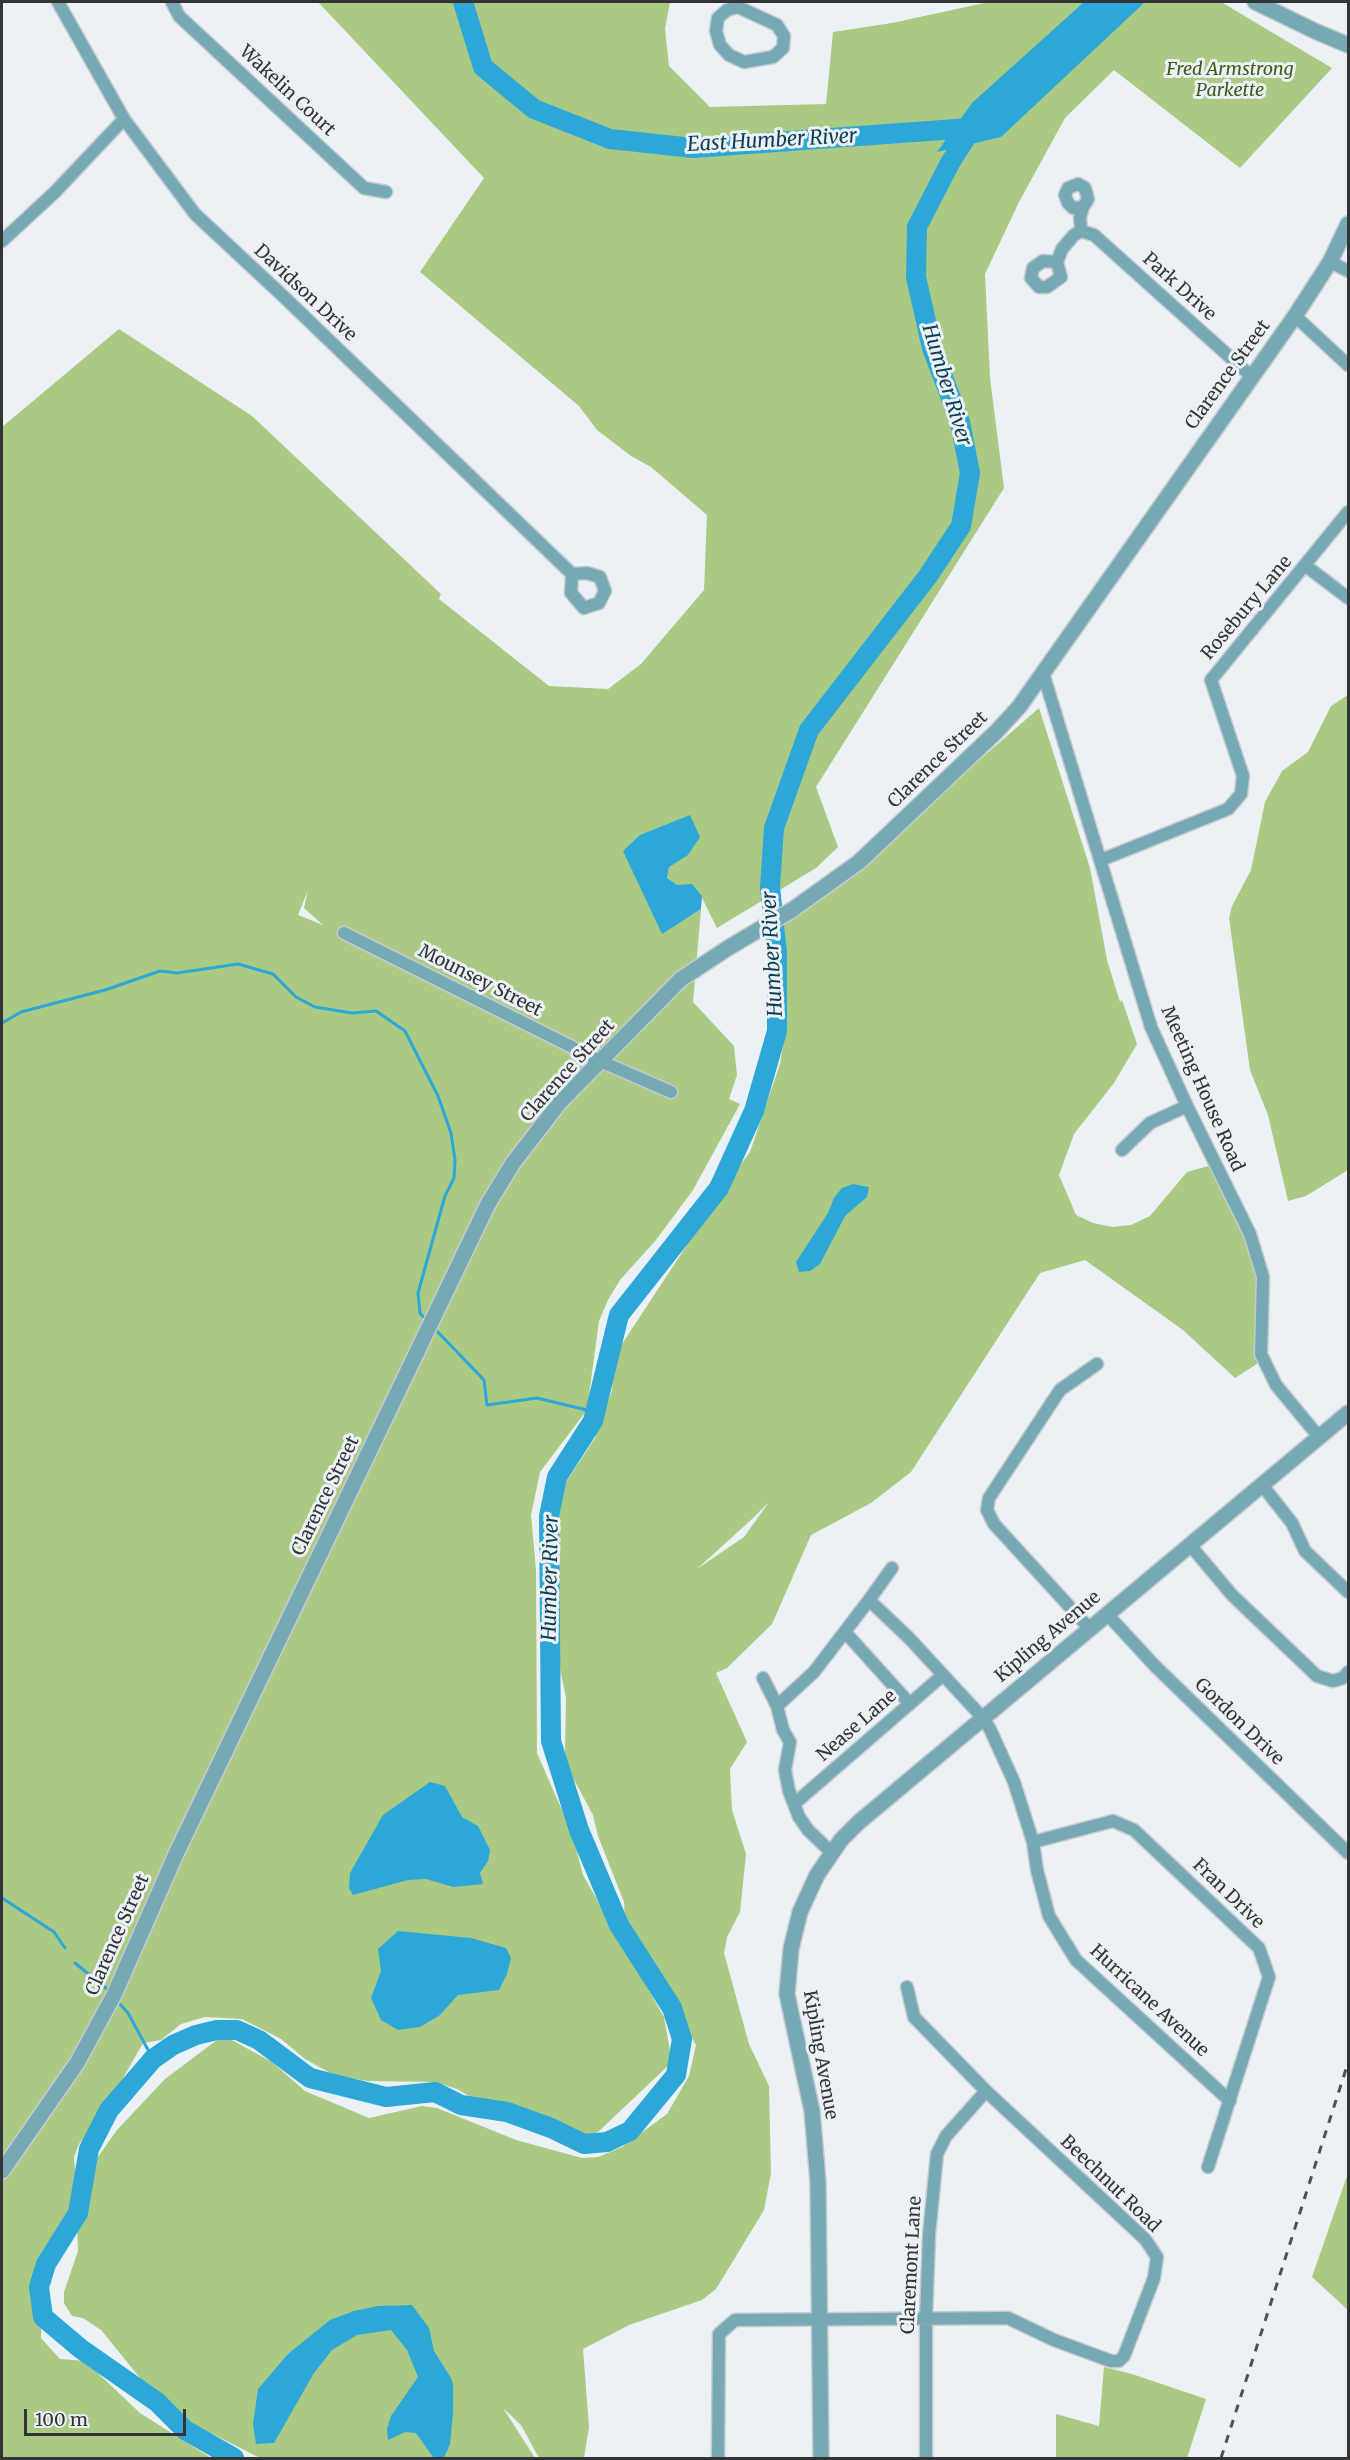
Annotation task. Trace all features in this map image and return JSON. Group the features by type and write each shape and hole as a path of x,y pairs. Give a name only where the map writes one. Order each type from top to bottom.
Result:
{"street":[{"name":"Davidson Drive","path":"58,2 124,119 195,214 572,574"},
{"name":"Wakelin Court","path":"172,2 179,16 364,188 387,192"},
{"path":"1255,2 1348,45"},
{"path":"739,4 777,25 783,36 783,48 773,57 744,62 729,55 720,45 716,31 718,18 739,4"},
{"path":"2,241 55,192 124,119"},
{"path":"1057,262 1062,249 1074,235 1081,231 1080,217 1083,207"},
{"name":"Clarence Street","path":"2,2171 77,2063 114,1995 176,1854 488,1204 513,1163 560,1102 681,980 739,941 792,910 859,862 973,756 1019,706 1294,316 1330,262 1348,224"},
{"name":"Park Drive","path":"1081,231 1094,235 1251,376"},
{"path":"1330,262 1348,271"},
{"path":"1294,316 1348,365"},
{"name":"Rosebury Lane","path":"1101,860 1228,809 1241,794 1243,776 1211,680 1348,512"},
{"path":"1306,566 1348,598"},
{"name":"Meeting House Road","path":"1043,673 1151,1027 1250,1234 1263,1277 1261,1354 1276,1385 1319,1437"},
{"name":"Mounsey Street","path":"344,933 600,1061 671,1092"},
{"path":"1122,1150 1150,1123 1187,1106"},
{"path":"1090,1629 994,1524 987,1510 989,1498 1060,1390 1097,1364"},
{"name":"Kipling Avenue","path":"821,2458 818,2182 812,2111 787,1994 791,1949 800,1912 817,1875 831,1852 859,1822 1348,1413"},
{"path":"1262,1485 1292,1523 1306,1552 1348,1592"},
{"path":"1190,1545 1232,1595 1317,1676 1325,1680 1335,1680 1343,1678 1348,1672"},
{"path":"777,1706 814,1672 892,1568"},
{"name":"Hurricane Avenue","path":"869,1599 982,1717 1014,1782 1033,1842 1037,1870 1049,1916 1076,1960 1230,2101"},
{"name":"Gordon Drive","path":"1107,1614 1155,1666 1348,1853"},
{"path":"844,1632 910,1704"},
{"name":"Nease Lane","path":"794,1804 944,1675"},
{"path":"762,1678 777,1706 783,1730 790,1742 785,1770 799,1817 808,1830 831,1852"},
{"name":"Fran Drive","path":"1033,1842 1113,1821 1134,1830 1259,1948 1269,1977 1208,2167"},
{"name":"Beechnut Road","path":"718,2458 719,2334 735,2320 1008,2318 1054,2340 1111,2361 1119,2361 1125,2356 1154,2278 1157,2257 1145,2239 986,2091 914,2017 907,1987"},
{"name":"Claremont Lane","path":"926,2458 926,2320 929,2235 937,2154 946,2136 986,2091"}],"green space":[{"name":"Fred Armstrong Parkette","path":"318,2 670,2 665,29 669,66 710,107 826,104 833,32 892,23 989,2 1221,2 1332,68 1240,168 1114,70 1065,118 1019,202 985,274 990,378 1004,488 816,787 838,847 816,868 717,928 699,892 677,885 667,878 669,867 667,829 662,933 701,909 693,1002 734,1046 737,1075 729,1099 740,1104 693,1190 656,1240 620,1280 608,1300 599,1321 587,1410 540,1472 531,1515 536,1570 537,1753 572,1833 583,1875 664,2017 672,2062 598,2132 575,2139 485,2106 457,2089 435,2082 367,2081 334,2075 305,2059 281,2039 242,2019 205,2017 181,2024 161,2040 143,2043 106,2108 79,2144 74,2157 77,2196 65,2222 43,2250 41,2338 60,2359 85,2361 140,2413 211,2458 2,2458 2,427 119,329 252,416 441,594 439,599 549,686 608,689 641,664 704,590 707,515 651,467 631,456 597,430 579,406 420,272 484,178","holes":["308,890 304,908 323,925 298,915"]},
{"path":"1348,695 1348,1170 1306,1196 1288,1201 1268,1115 1250,1070 1229,918 1232,906 1251,870 1265,802 1282,771 1308,752 1331,706"},
{"path":"1039,708 1090,868 1107,960 1120,1002 1122,1000 1137,1044 1114,1083 1074,1134 1059,1175 1076,1215 1093,1223 1112,1227 1131,1225 1150,1216 1187,1172 1219,1163 1262,1266 1263,1360 1235,1378 1183,1330 1085,1260 1040,1273 911,1472 871,1503 811,1535 772,1624 727,1668 716,1673 747,1742 730,1769 732,1810 746,1854 740,1912 727,1937 724,1953 749,2044 769,2086 771,2173 764,2210 716,2289 702,2300 629,2325 583,2349 589,2427 584,2458 539,2458 521,2425 503,2408 535,2458 260,2458 183,2419 145,2384 101,2330 83,2318 72,2316 64,2303 64,2292 78,2251 77,2225 87,2203 95,2161 117,2130 165,2079 217,2040 230,2039 272,2062 305,2091 369,2118 422,2106 437,2108 516,2140 582,2158 598,2157 622,2147 667,2114 689,2076 696,2045 625,1920 624,1902 598,1836 593,1815 572,1776 565,1753 566,1698 557,1654 555,1616 555,1499 595,1438 612,1390 613,1365 622,1344 685,1248 700,1219 750,1152 780,1064 787,1021 784,925 860,867 900,829","holes":["769,1502 744,1537 697,1569"]},
{"path":"1348,2173 1348,2310 1312,2277"},
{"path":"1104,2367 1206,2399 1187,2458 1056,2458 1056,2414 1099,2426"}],"water":[{"path":"1084,2 1145,2 1001,137 937,152 972,103"},
{"path":"690,815 700,837 688,855 669,867 667,878 677,885 692,884 702,896 701,909 662,934 623,851 640,835"},
{"path":"853,1184 869,1187 867,1197 845,1216 820,1264 810,1271 799,1272 796,1262 828,1213 834,1198 842,1188"},
{"path":"430,1782 445,1786 462,1817 478,1826 490,1850 488,1861 480,1873 483,1884 453,1887 426,1879 408,1880 353,1895 349,1888 350,1873 383,1815"},
{"path":"398,1931 471,1938 506,1948 511,1958 507,1974 499,1990 458,1995 440,2015 420,2027 398,2030 381,2020 371,1998 381,1971 378,1949"},
{"path":"412,2305 429,2328 434,2351 453,2385 450,2444 444,2458 433,2457 416,2433 405,2432 388,2440 387,2429 391,2416 418,2377 407,2350 391,2330 357,2335 332,2350 314,2373 274,2443 256,2444 253,2424 258,2389 288,2354 330,2320 354,2311 378,2306"}],"waterway":[{"name":"East Humber River","path":"463,2 483,67 534,109 610,139 693,148 970,128"},
{"name":"Humber River","path":"234,2458 185,2430 157,2402 81,2349 43,2317 39,2287 46,2264 78,2213 89,2149 109,2110 153,2059 173,2045 196,2035 217,2030 237,2030 259,2040 310,2078 386,2097 435,2092 461,2105 507,2112 551,2128 584,2144 607,2142 630,2131 676,2075 682,2039 672,2008 619,1925 579,1830 551,1741 549,1516 557,1477 593,1421 619,1315 719,1188 754,1111 777,1031 777,953 770,887 774,828 809,730 928,576 961,526 970,473 960,422 932,348 916,277 917,227 950,163 974,125"},
{"path":"2,1023 21,1012 105,990 160,971 177,973 238,964 273,974 296,997 315,1007 352,1013 376,1011 405,1031 438,1096 451,1133 455,1160 454,1178 445,1196 418,1293 420,1313 427,1321"},
{"path":"434,1328 484,1380 487,1405 537,1398 595,1412"},
{"path":"2,1898 54,1932 65,1948"},
{"path":"75,1963 107,1989"},
{"path":"120,2004 128,2013 153,2059"}],"railway":[{"path":"1221,2458 1348,2063"}]}
